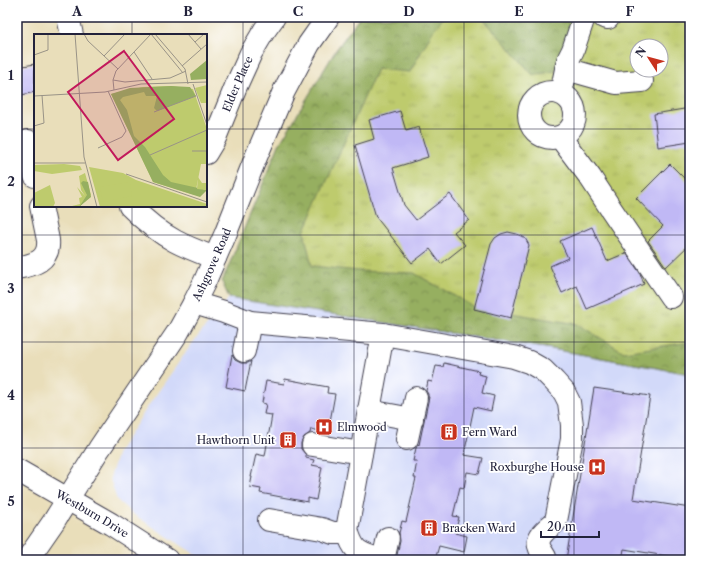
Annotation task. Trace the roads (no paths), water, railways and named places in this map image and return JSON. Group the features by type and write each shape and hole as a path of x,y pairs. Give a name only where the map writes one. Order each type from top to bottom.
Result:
{"street":[{"path":"68,17 72,34"},
{"name":"Elder Place","path":"207,151 215,138 251,53 274,17"},
{"name":"Ashgrove Road","path":"27,560 68,499 99,449 174,338 194,303 216,258 284,91 309,44 328,17"},
{"path":"561,93 568,60 584,17"},
{"path":"566,69 616,83 642,81"},
{"path":"546,92 561,93 568,98 574,106 575,115 573,124 568,132 560,137 548,138 542,136 530,123 529,115 533,101 546,92"},
{"path":"560,137 590,177 671,297"},
{"path":"27,141 34,172"},
{"path":"17,268 38,262 46,254 48,240 41,207"},
{"path":"143,210 160,232 175,241 216,258"},
{"path":"194,303 250,322 383,334 514,357 529,362 543,370 564,392 569,402 572,425 572,439 556,521 540,535 538,540 539,548 546,560"},
{"path":"244,351 250,322"},
{"path":"380,560 360,553 352,545 347,530 383,334"},
{"path":"369,411 412,419"},
{"path":"313,445 362,453"},
{"name":"Westburn Drive","path":"17,470 111,524 167,560"},
{"path":"268,520 322,529 333,533 348,534"},
{"path":"383,560 388,538"}],"place":[{"name":"Elmwood","path":"324,427"},
{"name":"Fern Ward","path":"449,432"},
{"name":"Hawthorn Unit","path":"288,440"},
{"name":"Roxburghe House","path":"597,467"},
{"name":"Bracken Ward","path":"429,528"}]}
